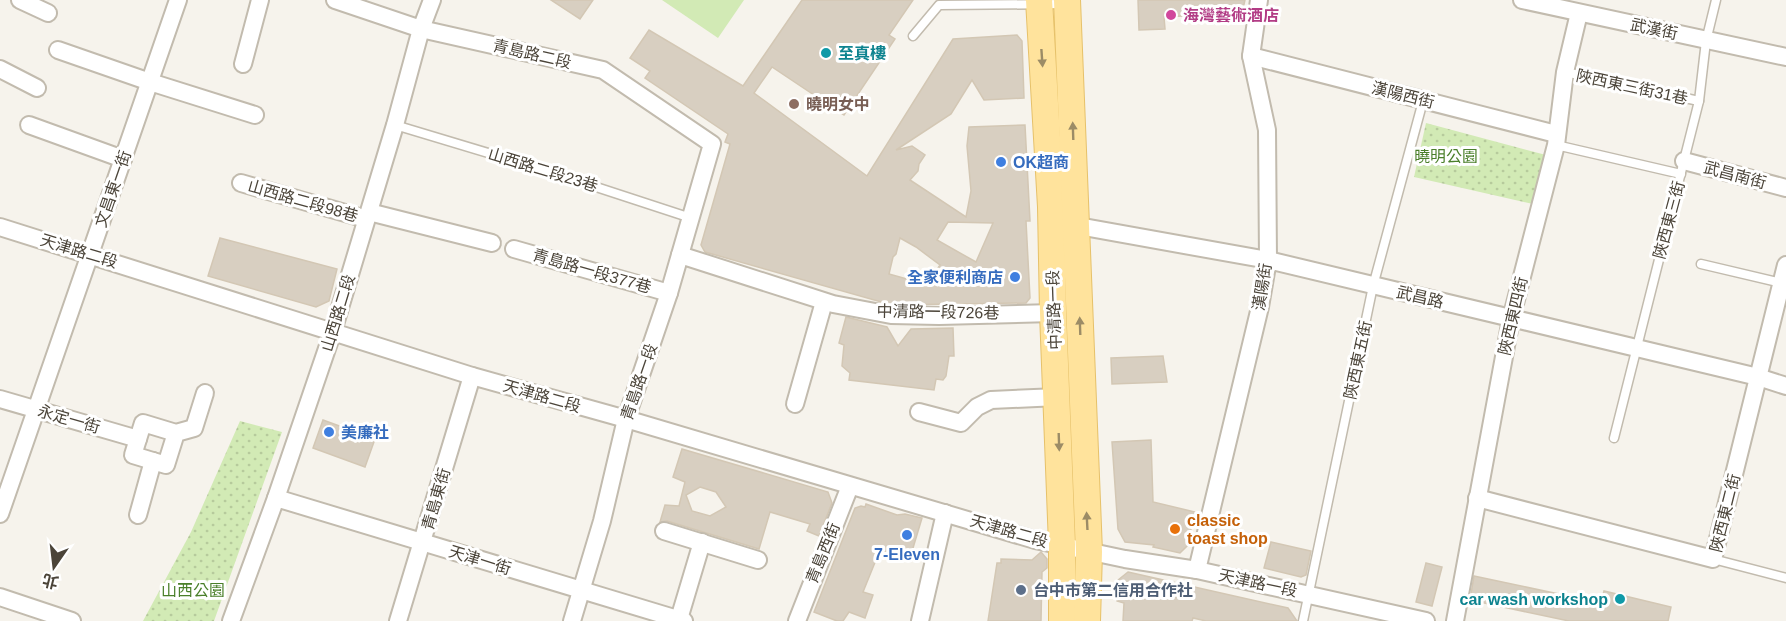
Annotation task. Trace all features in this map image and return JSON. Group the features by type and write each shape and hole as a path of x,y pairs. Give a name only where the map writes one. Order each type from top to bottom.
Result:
{"main road":[{"name":"中清路一段","path":"1039,2 1058,397 1062,621"},
{"name":"中清路一段","path":"1067,2 1089,552 1087,621"}],"street":[{"path":"20,0 48,13"},
{"name":"文昌東一街","path":"0,514 178,0"},
{"path":"243,64 260,0"},
{"name":"青島路二段","path":"334,0 421,29 603,70 712,144"},
{"name":"山西路二段","path":"231,621 333,331 395,125 421,29 432,0"},
{"name":"漢陽街","path":"1197,570 1260,307 1268,260 1267,130 1251,56 1258,0"},
{"name":"武漢街","path":"1522,0 1786,57"},
{"name":"陜西東四街","path":"1455,621 1511,318 1556,139 1565,72 1579,13"},
{"path":"58,50 255,115"},
{"name":"漢陽西街","path":"1251,56 1556,139"},
{"path":"0,69 37,88"},
{"path":"29,125 123,159"},
{"name":"青島路一段","path":"572,621 602,520 626,419 669,293 712,144"},
{"name":"武昌南街","path":"1682,168 1786,189"},
{"name":"山西路二段98巷","path":"241,183 367,216 492,243"},
{"name":"武昌路","path":"1051,222 1268,260 1758,377 1786,386"},
{"name":"天津路二段","path":"0,227 472,376 1035,540 1089,552"},
{"name":"青島路一段377巷","path":"514,249 669,293"},
{"name":"中清路一段726巷","path":"680,255 824,302 891,315 1053,313"},
{"name":"陜西東二街","path":"1477,498 1713,559 1786,265"},
{"path":"795,404 824,302"},
{"name":"青島東街","path":"398,621 472,376"},
{"path":"176,433 165,465 133,455 143,423 176,433 194,428 205,393"},
{"path":"919,412 961,423 978,406 991,400 1058,397"},
{"name":"永定一街","path":"0,399 138,439"},
{"path":"138,515 153,461"},
{"name":"青島西街","path":"797,621 850,486"},
{"name":"天津一街","path":"276,498 681,620"},
{"path":"920,621 945,513"},
{"path":"664,531 759,560"},
{"path":"681,620 702,542"},
{"name":"天津路一段","path":"1089,552 1197,570 1310,593 1426,621"},
{"path":"0,597 72,621"}],"lane":[{"name":"陜西東三街","path":"1614,438 1699,101 1706,41 1716,0"},
{"path":"913,36 939,5 1067,2"},
{"name":"陜西東三街31巷","path":"1565,72 1699,101"},
{"name":"陝西東五街","path":"1303,621 1373,286 1423,101"},
{"name":"山西路二段23巷","path":"395,125 538,168 691,218"},
{"path":"1556,139 1682,168"},
{"path":"1701,264 1782,283"},
{"path":"1713,559 1786,578"}],"green space":[{"path":"662,0 744,0 718,38"},
{"name":"曉明公園","path":"1426,123 1546,155 1533,204 1414,177"},
{"name":"山西公園","path":"240,421 282,432 214,621 143,621 191,532"}],"building":[{"path":"551,0 593,0 580,19"},
{"path":"802,0 913,0 889,35 895,39 844,115 772,67 754,93 867,176 953,39 1017,35 1022,41 1024,98 984,100 972,80 951,114 896,150 912,146 925,155 919,164 918,171 910,180 966,217 971,191 967,146 969,127 1025,125 1030,221 1026,221 1030,298 1026,303 892,305 705,252 701,245 730,144 725,142 728,134 645,78 650,71 630,58 649,30 743,86","holes":["948,222 993,223 976,262 937,240","900,238 940,265 929,282 922,279 914,281 889,274"]},
{"name":"海灣藝術酒店","path":"1138,0 1245,0 1242,13 1164,17 1165,29 1139,30"},
{"path":"220,238 337,269 329,301 316,307 208,276"},
{"path":"846,317 887,327 898,346 911,329 953,328 954,356 949,356 946,376 943,380 936,379 934,390 849,380 850,373 842,366 844,345 839,343"},
{"path":"1163,356 1167,382 1112,384 1111,358"},
{"path":"323,420 375,439 365,467 313,448"},
{"path":"1151,440 1153,502 1195,512 1187,546 1180,553 1153,547 1154,545 1125,542 1118,529 1112,442"},
{"path":"682,449 828,492 832,503 819,536 807,531 810,524 770,512 759,549 667,521 660,522 665,505 679,506 685,482 673,477","holes":["700,487 716,492 726,507 710,516 692,511 686,495"]},
{"path":"866,504 897,515 905,514 922,518 910,558 891,552 890,555 880,550 863,592 873,595 865,618 849,612 843,621 837,621 814,612 855,508 865,507"},
{"path":"1271,542 1311,551 1306,575 1301,577 1264,568"},
{"name":"台中市第二信用合作社","path":"1041,552 1047,559 1047,568 1042,572 1041,621 988,621 997,563 1001,563 1001,559 1032,560"},
{"path":"1426,563 1442,567 1432,606 1416,602"},
{"path":"1128,572 1288,608 1297,621 1206,621 1193,618 1192,621 1123,621 1124,603 1117,601 1118,580"},
{"path":"1474,576 1601,603 1604,591 1671,607 1668,621 1569,621 1470,600"}],"place":[{"name":"海灣藝術酒店","path":"1171,15"},
{"name":"至真樓","path":"826,53"},
{"name":"曉明女中","path":"794,104"},
{"name":"OK超商","path":"1001,162"},
{"name":"全家便利商店","path":"1015,277"},
{"name":"美廉社","path":"329,432"},
{"name":"classic toast shop","path":"1175,529"},
{"name":"7-Eleven","path":"907,535"},
{"name":"台中市第二信用合作社","path":"1021,590"},
{"name":"car wash workshop","path":"1620,599"}]}
